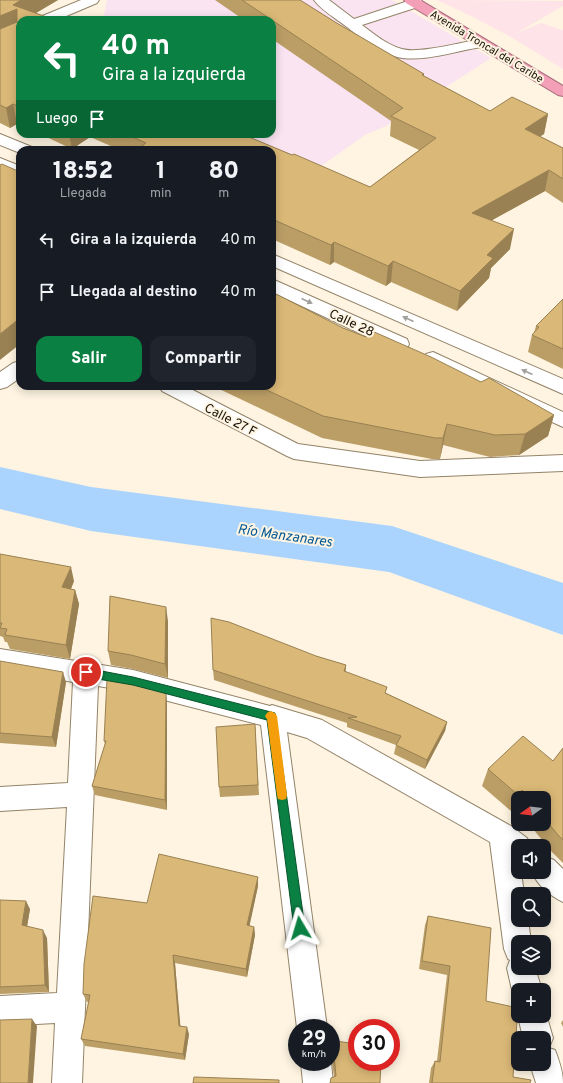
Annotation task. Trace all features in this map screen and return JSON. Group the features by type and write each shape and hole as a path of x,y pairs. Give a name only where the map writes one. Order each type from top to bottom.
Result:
{"highway":[{"name":"Avenida Troncal del Caribe","path":"414,2 562,89"}],"street":[{"path":"54,16 92,0"},
{"path":"320,0 376,42 400,54 415,54 481,42"},
{"path":"352,24 414,2"},
{"path":"0,139 17,146"},
{"path":"0,163 16,170"},
{"name":"Calle 28","path":"276,261 563,387"},
{"name":"Calle 28","path":"276,287 563,420"},
{"path":"0,382 16,371"},
{"name":"Calle 27 F","path":"176,390 294,451 420,469 563,463"},
{"path":"0,659 86,672 133,681 272,716 313,728 510,841 517,935"},
{"path":"67,1083 86,672"},
{"path":"272,716 311,1019"},
{"path":"0,799 81,794"},
{"path":"551,876 563,888"},
{"path":"0,1011 71,1007"},
{"path":"317,1071 318,1083"},
{"path":"547,1071 551,1083"}],"shaded area":[{"path":"107,0 392,0 491,58 386,126 365,135 310,174 276,153 276,146 259,146 233,138 276,138 276,16 104,16"},
{"path":"437,0 563,1 563,6 515,34 541,23 563,30 563,69 511,37"}],"building":[{"path":"0,0 21,0 13,5 44,16 17,16 17,9 0,16"},
{"path":"242,0 300,0 424,74 422,75 490,111 512,97 548,114 525,129 563,148 563,179 549,170 472,213 514,229 487,255 493,258 460,291 393,261 388,266 334,242 331,245 276,221 276,148 292,155 294,154 370,187 436,138 391,116 403,108 276,23 276,16 266,16"},
{"path":"16,22 16,105 13,104 6,108 0,105 0,29"},
{"path":"135,138 252,138 271,146 142,146 146,143"},
{"path":"2,164 16,170 16,321 0,334 0,165"},
{"path":"276,294 343,328 366,337 372,331 431,357 481,382 489,378 554,415 525,434 495,435 447,424 443,438 435,438 323,416 267,390 276,390"},
{"path":"563,299 563,349 532,335 539,327 536,326"},
{"path":"0,554 71,567 62,587 75,590 66,645 5,635 7,629 0,628 2,623 0,623"},
{"path":"110,596 166,607 165,664 131,655 108,651"},
{"path":"211,618 229,622 316,656 346,665 344,671 387,687 385,693 447,722 427,760 396,745 401,736 348,718 357,717 213,670"},
{"path":"0,661 63,672 52,737 0,733"},
{"path":"107,679 166,692 165,800 92,786 106,741 104,741"},
{"path":"255,724 258,785 219,787 216,727"},
{"path":"523,736 553,761 563,748 563,840 551,826 551,791 513,791 488,769"},
{"path":"159,854 258,877 247,925 254,927 246,969 173,955 179,1026 187,1027 183,1054 81,1039 90,995 83,994 84,964 93,896 147,903"},
{"path":"0,900 26,901 22,925 43,930 45,985 0,987"},
{"path":"428,916 491,928 486,1001 511,1006 511,1023 517,1023 516,1031 511,1031 511,1071 513,1071 513,1077 531,1080 530,1083 432,1083 435,1061 440,1062 450,966 422,961"},
{"path":"32,1019 28,1083 0,1083 0,1020"},
{"path":"340,1042 348,1043 348,1071 381,1071 380,1083 330,1083 331,1078 336,1076 336,1071 340,1071"},
{"path":"194,1077 279,1080 279,1083 193,1083"}],"waterway":[{"name":"Río Manzanares","path":"0,488 91,509 392,549 563,609"}],"slow traffic":[{"path":"270,716 272,716 282,795"}],"route":[{"path":"86,672 133,681 272,716 300,928"}]}
